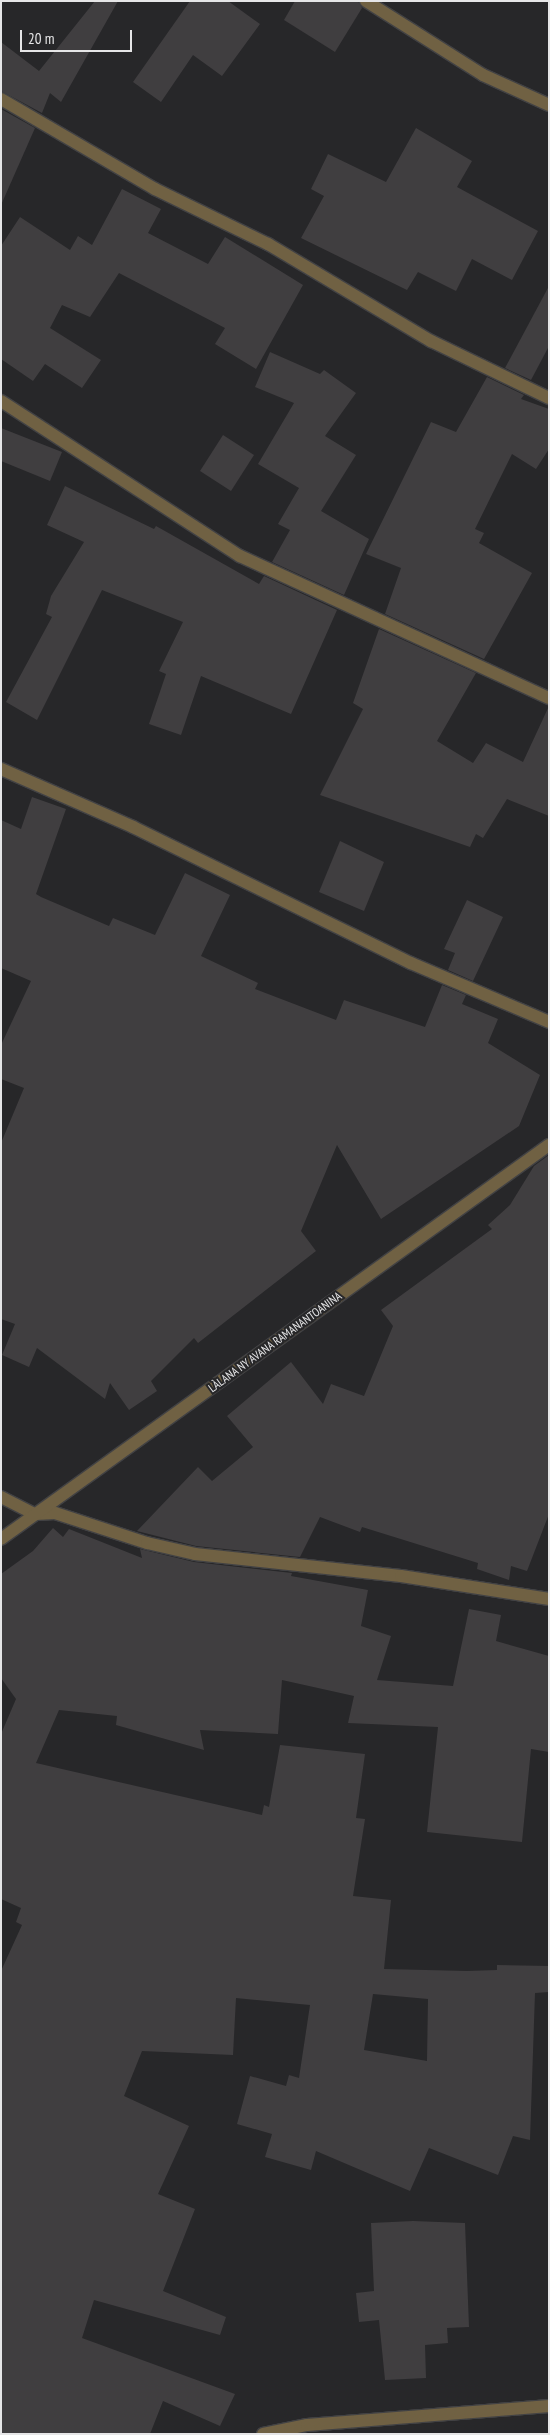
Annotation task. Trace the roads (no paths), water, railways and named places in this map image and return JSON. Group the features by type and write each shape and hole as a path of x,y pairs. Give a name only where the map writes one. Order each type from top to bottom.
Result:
{"street":[{"path":"366,1 483,75 549,105"},
{"path":"1,99 156,189 268,244 431,342 549,398"},
{"path":"1,401 240,556 549,698"},
{"path":"1,768 133,827 274,899 549,1022"},
{"name":"LÀLANA NY AVANA RAMANANTOANINA","path":"1,1539 549,1145"},
{"path":"1,1497 35,1514 55,1512 147,1544 195,1554 401,1576 549,1598"},
{"path":"264,2434 307,2425 549,2406"}]}
